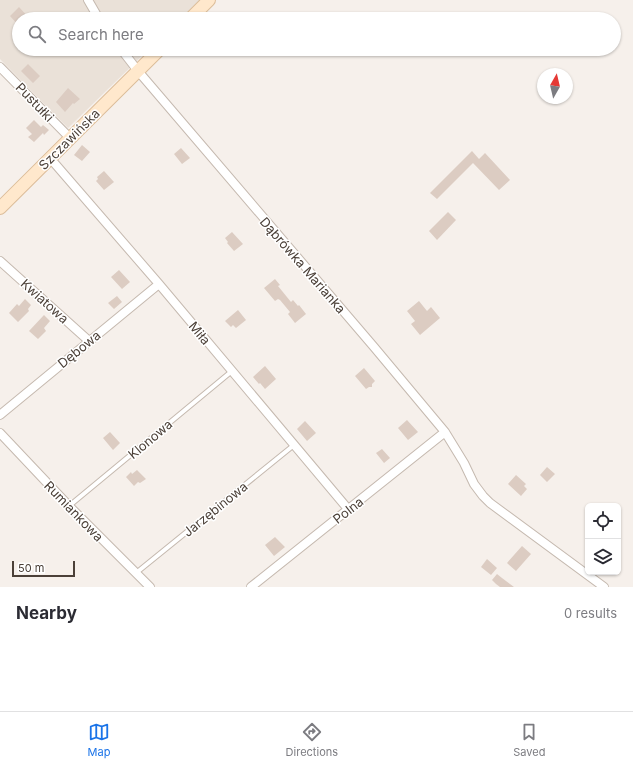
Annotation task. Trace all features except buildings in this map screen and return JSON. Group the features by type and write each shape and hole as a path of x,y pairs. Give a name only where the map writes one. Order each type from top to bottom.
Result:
{"street":[{"path":"88,0 95,12"},
{"path":"197,12 209,0"},
{"name":"Dąbrówka Marianka","path":"126,56 445,432 478,490 490,503 604,587"},
{"path":"138,71 153,56"},
{"name":"Pustułki","path":"0,67 70,138"},
{"name":"Szczawińska","path":"0,208 138,71"},
{"name":"Miła","path":"50,158 159,284 348,509"},
{"name":"Kwiatowa","path":"0,260 89,341"},
{"name":"Dębowa","path":"0,415 159,284"},
{"name":"Polna","path":"251,587 445,432"},
{"name":"Rumiankowa","path":"0,433 69,506 150,587"}],"lane":[{"name":"Klonowa","path":"69,506 232,371"},
{"name":"Jarzębinowa","path":"136,573 294,445"}],"shaded area":[{"path":"0,0 200,0 187,12 12,12 12,56 142,56 68,128 0,59"}]}
